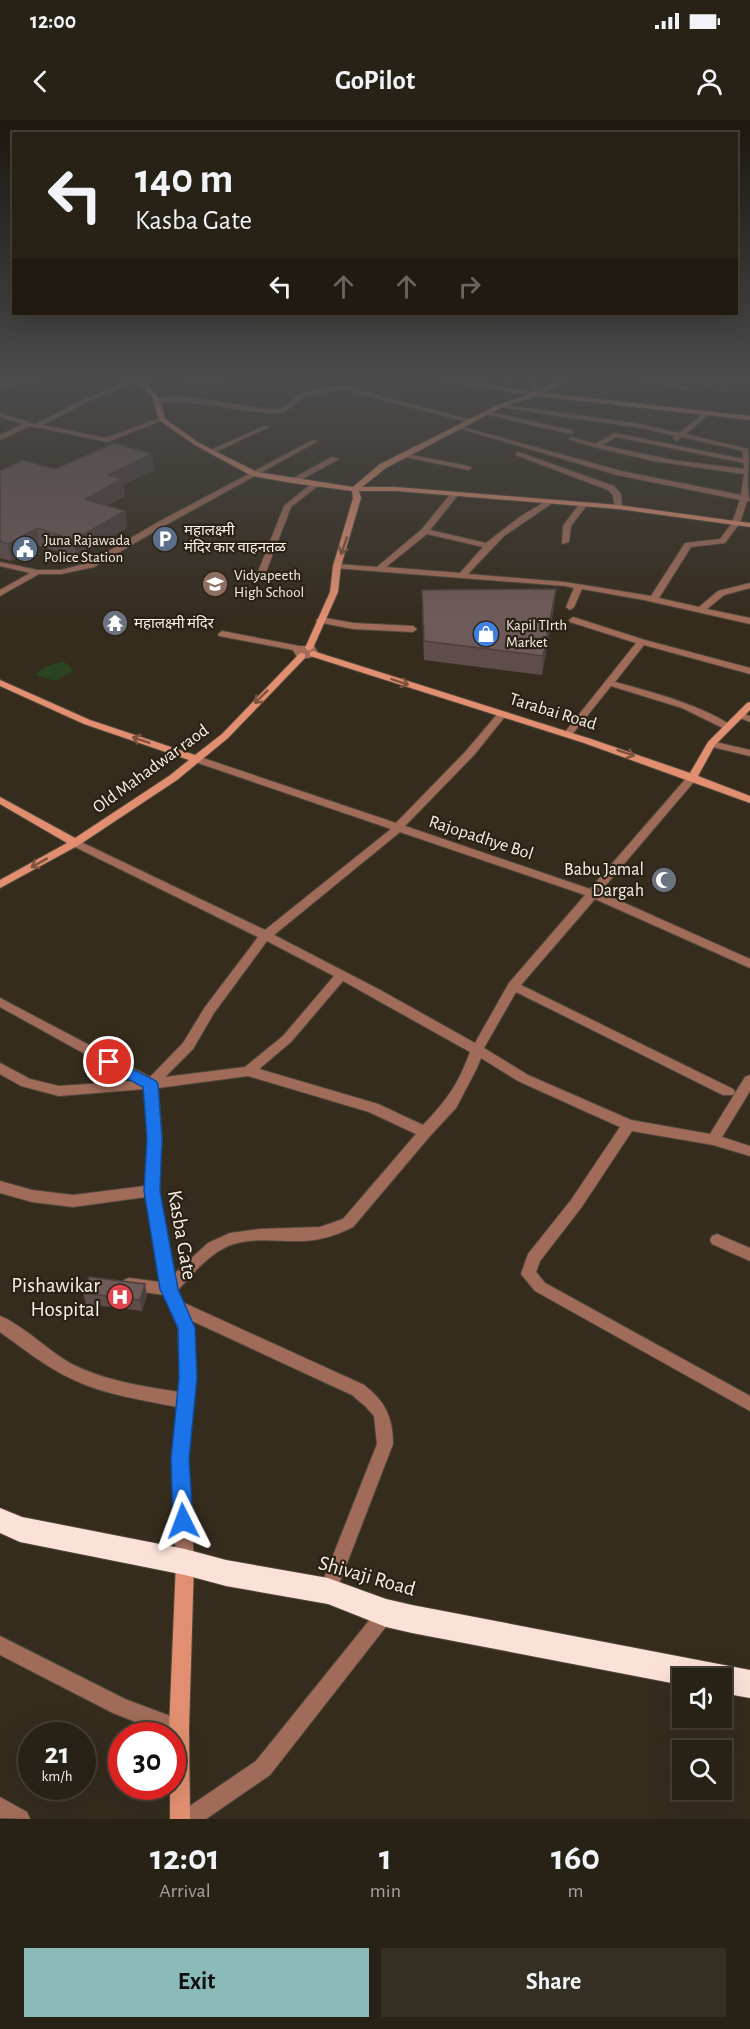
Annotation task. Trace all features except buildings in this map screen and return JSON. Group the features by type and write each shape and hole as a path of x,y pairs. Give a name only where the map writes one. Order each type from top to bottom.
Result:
{"highway":[{"name":"Shivaji Road","path":"0,1520 20,1529 185,1562 226,1573 328,1591 387,1613 672,1669"},
{"name":"Shivaji Road","path":"732,1681 750,1684"}],"street":[{"path":"228,459 255,474 315,485 355,489 396,489 583,506 618,507 750,525"},
{"path":"0,564 37,572 61,572 91,566 282,459"},
{"path":"292,481 334,459"},
{"path":"355,489 383,466 396,459"},
{"path":"426,459 468,468"},
{"path":"535,459 611,488 617,494 618,507"},
{"path":"574,459 620,472 748,499"},
{"path":"644,459 716,470 749,472"},
{"path":"653,600 688,545 722,541 737,524 748,499 749,462"},
{"path":"620,472 628,467"},
{"path":"262,572 288,506 315,485"},
{"name":"Old Mahadwar raod","path":"0,885 75,843 173,778 225,736 306,652 333,592 337,566 355,508 357,498 355,489"},
{"path":"378,570 425,531 455,494"},
{"path":"462,576 487,546 548,502"},
{"path":"565,542 567,526 583,506"},
{"path":"425,531 487,546"},
{"path":"337,566 579,586 750,621"},
{"path":"0,593 37,572"},
{"path":"700,610 721,593 750,585"},
{"path":"570,607 579,586"},
{"path":"320,620 364,627 413,629"},
{"path":"573,620 642,642 750,671"},
{"path":"222,634 306,652"},
{"path":"568,734 642,642"},
{"name":"Tarabai Road","path":"306,652 568,734 693,777 750,800"},
{"path":"0,683 87,722 196,759"},
{"path":"610,683 676,703 713,717 728,727"},
{"path":"112,1281 169,1289 212,1247 229,1239 261,1235 311,1235 334,1232 348,1223 425,1132 451,1106 470,1070 477,1050 513,987 693,777 711,744 728,727 745,718 750,705"},
{"path":"151,1084 188,1047 209,1010 264,937 398,828 470,753 502,714"},
{"path":"711,744 750,753"},
{"name":"Rajopadhye Bol","path":"196,759 398,828 467,849 594,894 750,964"},
{"path":"0,800 75,843 224,914 437,1026 523,1078 629,1125 713,1140 750,1151"},
{"path":"248,1071 287,1039 341,976"},
{"path":"513,987 728,1092"},
{"path":"0,1002 151,1084"},
{"path":"0,1068 26,1083 59,1091 151,1084 248,1071 373,1108 425,1132"},
{"path":"713,1140 750,1080"},
{"name":"Kasba Gate","path":"151,1084 155,1138 152,1191 169,1289 186,1328 188,1378 180,1459 185,1562"},
{"path":"629,1125 576,1204 529,1266 528,1274 532,1280 556,1288 750,1404"},
{"path":"0,1187 32,1196 73,1201 152,1191"},
{"path":"717,1240 750,1255"},
{"path":"177,1307 358,1390 381,1411 386,1426 385,1444 328,1591"},
{"path":"0,1323 67,1369 89,1380 113,1388 186,1401"},
{"path":"179,1722 185,1562"},
{"path":"189,1819 263,1768 387,1613"},
{"path":"0,1645 120,1706 161,1722"},
{"path":"180,1800 180,1819"},
{"path":"0,1807 20,1819"}],"green space":[{"path":"63,661 74,670 56,681 35,675 45,667"}],"place":[{"name":"महालक्ष्मी मंदिर कार वाहनतळ","path":"165,539"},
{"name":"Juna Rajawada Police Station","path":"25,549"},
{"name":"Vidyapeeth High School","path":"215,584"},
{"name":"महालक्ष्मी मंदिर","path":"115,623"},
{"name":"Kapil TIrth Market","path":"486,634"},
{"name":"Babu Jamal Dargah","path":"664,880"},
{"name":"Pishawikar Hospital","path":"120,1297"}],"route":[{"path":"109,1062 151,1084 155,1138 152,1191 169,1289 186,1328 188,1378 180,1459 183,1521"}]}
